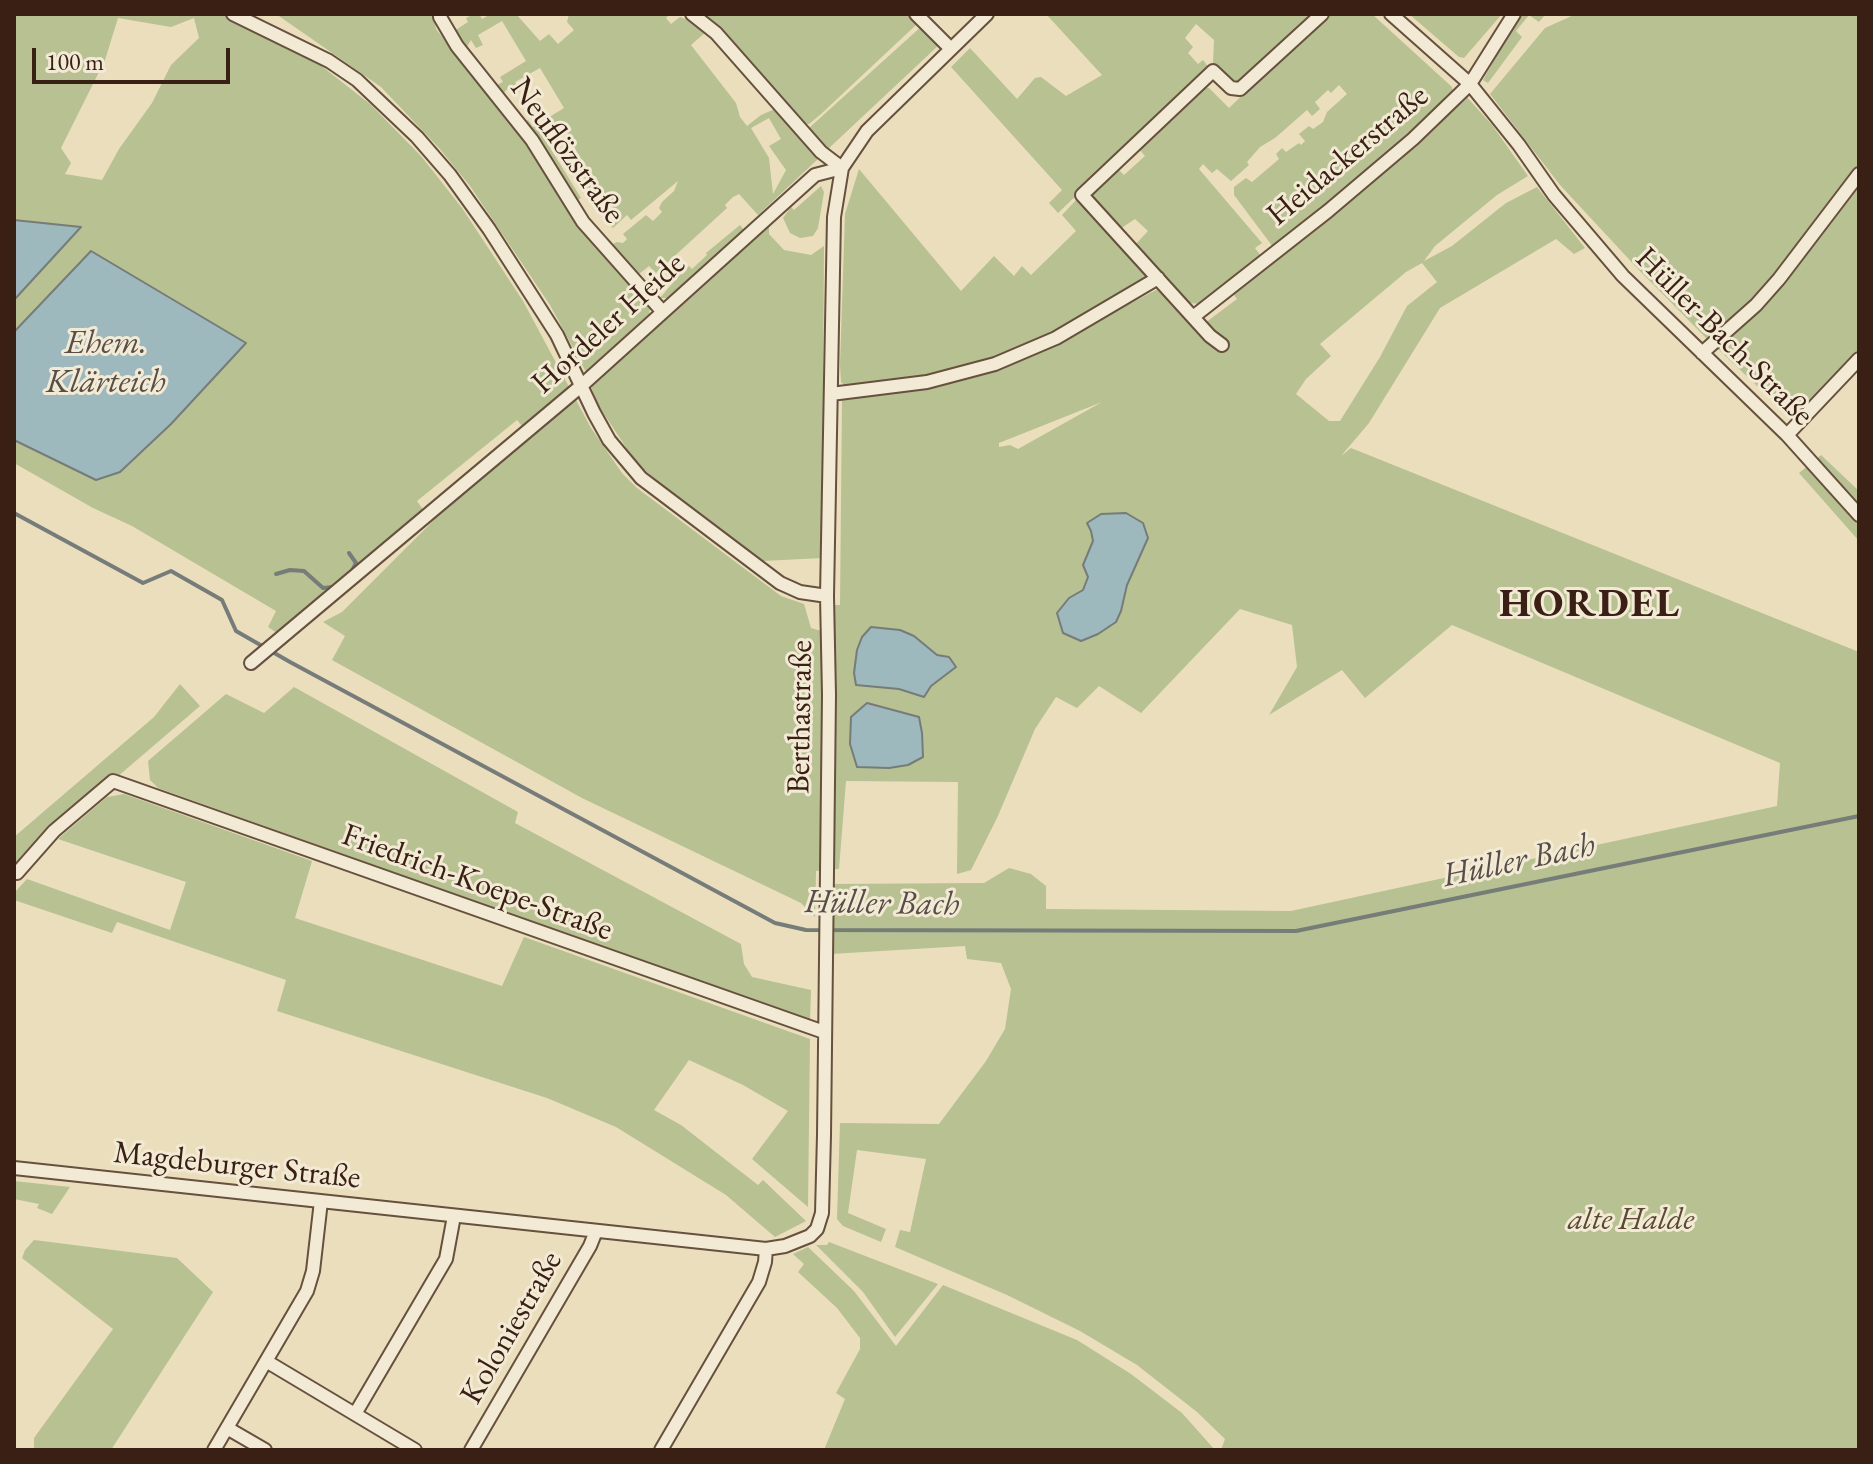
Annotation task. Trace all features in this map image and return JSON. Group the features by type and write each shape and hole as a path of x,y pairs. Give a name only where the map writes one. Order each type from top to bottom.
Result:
{"street":[{"path":"233,14 329,61 357,80 417,137 450,175 520,277 557,335 594,413 618,451 656,492 780,583 800,592 827,596"},
{"name":"Neuflözstraße","path":"440,14 457,46 532,140 583,222 662,311"},
{"path":"692,14 716,33 821,152 842,168 867,131 987,14"},
{"path":"916,14 951,49"},
{"path":"1222,345 1082,195 1213,71 1231,88 1240,89 1322,14"},
{"name":"Hüller-Bach-Straße","path":"1391,14 1470,84 1554,195 1623,276 1787,435 1859,515"},
{"name":"Heidackerstraße","path":"1193,317 1362,183 1470,84 1514,14"},
{"name":"Hordeler Heide","path":"251,663 581,386 815,175 842,168"},
{"name":"Berthastraße","path":"785,1246 810,1236 817,1229 822,1213 833,230 842,168"},
{"path":"1702,353 1756,305 1779,279 1859,174"},
{"path":"831,394 927,382 995,364 1056,338 1158,278"},
{"path":"1787,435 1859,359"},
{"name":"Friedrich-Koepe-Straße","path":"17,873 54,831 113,781 824,1032"},
{"name":"Magdeburger Straße","path":"14,1168 766,1249 785,1246"},
{"path":"214,1450 310,1282 321,1201"},
{"path":"355,1414 446,1259 454,1216"},
{"name":"Koloniestraße","path":"471,1450 596,1231"},
{"path":"661,1450 759,1282 766,1249"},
{"path":"266,1361 415,1450"},
{"path":"227,1428 265,1450"}],"green space":[{"name":"alte Halde","path":"14,14 233,14 234,23 315,61 370,104 421,156 462,208 523,301 591,428 622,473 637,488 781,596 804,604 811,628 825,632 822,783 829,605 840,605 842,399 925,388 1091,324 1158,289 1197,329 1237,299 1232,292 1397,162 1465,95 1492,125 1528,176 1497,195 1435,246 1424,261 1452,246 1506,203 1537,187 1585,248 1574,254 1556,239 1440,308 1369,423 1341,456 1351,448 1859,652 1859,1450 1221,1450 1225,1439 1197,1412 1137,1365 1080,1331 1007,1295 895,1247 900,1230 910,1232 926,1159 857,1150 848,1213 886,1229 881,1242 843,1226 837,1219 840,1123 939,1124 986,1061 1005,1029 1011,989 1001,963 967,959 965,946 831,954 831,884 984,883 1009,868 1031,874 1046,886 1046,909 1291,911 1777,806 1780,763 1452,625 1365,698 1342,670 1269,715 1297,667 1292,625 1240,609 1141,713 1099,686 1077,708 1056,697 1035,729 971,870 957,874 958,782 846,781 839,869 816,871 815,917 801,903 582,798 332,660 345,636 323,622 342,612 482,472 527,432 517,420 417,501 426,514 283,637 268,627 276,611 132,526 93,508 14,463 14,440 96,479 91,251 14,332 14,300 81,228 14,220","holes":["118,18 171,27 194,18 199,38 171,65 152,103 119,149 102,180 65,174 71,163 61,148 105,60","1422,263 1437,282 1407,306 1340,421 1329,421 1296,394 1306,379 1331,356 1320,344 1406,272","1102,402 1018,449 1010,445 999,447 999,443"]},
{"path":"276,14 434,14 436,29 523,138 582,229 646,301 649,314 586,372 550,305 470,186 439,148 381,87"},
{"path":"474,14 479,14 482,19 491,14 516,14 540,41 549,34 558,44 574,30 567,22 569,14 670,14 666,18 671,24 680,17 691,21 706,32 691,45 736,103 740,117 747,126 775,109 817,160 758,215 739,194 733,197 725,205 727,208 656,273 649,266 639,274 641,279 611,245 623,243 627,239 623,234 646,215 653,221 662,212 659,208 662,202 674,191 678,181 631,220 627,215 613,228 610,225 619,216 608,201 596,209 593,205 596,203 588,193 582,167 576,159 579,156 562,123 544,138 581,198 576,201 524,122 528,120 533,127 564,108 540,68 515,82 520,91 514,95 509,87 502,95 495,86 503,82 500,77 526,61 502,21 478,35 483,45 476,48 471,40 466,48 454,31 468,22 466,18","holes":["769,118 781,139 769,146 786,170 773,194 769,158 751,128"]},
{"path":"701,14 908,14 917,24 821,114 805,124 715,25"},
{"path":"1046,14 1315,14 1241,83 1232,83 1213,64 1214,40 1196,24 1185,38 1193,47 1188,53 1198,64 1203,60 1209,68 1058,213 1049,203 1062,190 951,67 970,48 1017,99 1035,78 1041,77 1066,96 1102,75"},
{"path":"1326,14 1372,14 1452,87 1453,92 1374,165 1273,247 1234,195 1234,187 1246,178 1252,182 1279,159 1276,154 1282,148 1286,152 1299,143 1301,145 1305,141 1299,134 1309,126 1313,129 1323,122 1327,112 1347,94 1339,85 1331,93 1328,90 1315,102 1320,109 1312,116 1307,110 1260,147 1247,162 1249,165 1231,181 1217,169 1212,173 1203,164 1199,169 1262,243 1255,248 1261,256 1200,304 1189,303 1135,245 1148,231 1135,219 1120,229 1091,196 1092,191 1116,167 1124,175 1145,156 1138,148 1204,87 1209,88 1229,108"},
{"path":"1409,14 1502,14 1464,58"},
{"path":"1520,14 1544,16 1539,22 1529,15 1516,31 1522,37 1488,83 1483,80"},
{"path":"1576,14 1859,14 1859,166 1765,286 1708,340 1560,185 1490,94 1545,28"},
{"path":"923,25 940,44 828,149 809,128"},
{"path":"859,169 961,291 994,256 1014,276 1022,266 1031,275 1076,231 1062,215 1077,199 1150,278 1054,332 1005,354 937,375 873,386 845,386 841,382 840,365 845,214"},
{"path":"1859,182 1859,349 1792,419 1717,348 1758,308"},
{"path":"821,186 824,192 818,228 813,236 800,238 790,233 783,218 791,207 794,210"},
{"path":"769,224 769,234 784,250 811,255 824,246 822,558 763,561 676,496 637,464 598,405 590,384"},
{"path":"740,225 745,231 668,298 660,298 682,272 689,266 692,269"},
{"path":"1821,455 1859,491 1859,541 1799,473"},
{"path":"180,684 200,706 54,831 31,855 14,865 14,837 154,717"},
{"path":"294,687 518,812 515,823 741,944 744,964 752,977 811,990 810,1021 158,788 150,780 148,761 226,694 264,713"},
{"path":"124,794 312,861 295,918 502,986 524,937 810,1039 808,1207 752,1159 788,1111 743,1085 689,1060 654,1110 681,1125 758,1185 763,1180 806,1221 775,1237 726,1195 616,1127 547,1098 277,1011 286,980 117,922 112,933 14,900 15,892 27,879 170,930 186,882 58,839 107,797"},
{"path":"14,1181 70,1187 52,1214 37,1208 39,1204 14,1199"},
{"path":"34,1240 177,1258 213,1292 111,1450 34,1450 34,1438 113,1329 22,1258"},
{"path":"829,1242 938,1284 895,1337 863,1292 816,1245 827,1245"},
{"path":"808,1247 854,1291 896,1346 943,1285 1077,1340 1131,1374 1182,1413 1215,1450 824,1450 845,1399 836,1393 860,1349 860,1338 837,1308 798,1272 804,1264 793,1254"}],"water":[{"name":"Ehem. Klärteich","path":"14,220 81,227 14,300"},
{"name":"Ehem. Klärteich","path":"91,251 246,343 171,424 120,472 96,480 14,440 14,332"},
{"path":"1126,513 1143,523 1148,538 1127,585 1116,622 1081,641 1063,633 1057,613 1069,598 1083,590 1088,577 1083,565 1093,541 1087,523 1101,514"},
{"path":"871,627 900,630 914,636 937,655 949,657 956,667 931,686 924,697 899,689 856,685 857,650 862,637"},
{"path":"867,703 919,717 923,757 908,765 889,768 857,767 850,744 851,717"}],"waterway":[{"name":"Hüller Bach","path":"14,513 143,583 171,571 222,600 236,631 290,662 775,923 806,930 1296,931 1859,816"},
{"path":"349,553 356,563 352,571"},
{"path":"276,574 290,570 304,571 323,588 333,587"}],"district":[{"name":"HORDEL","path":"1590,605"}]}
